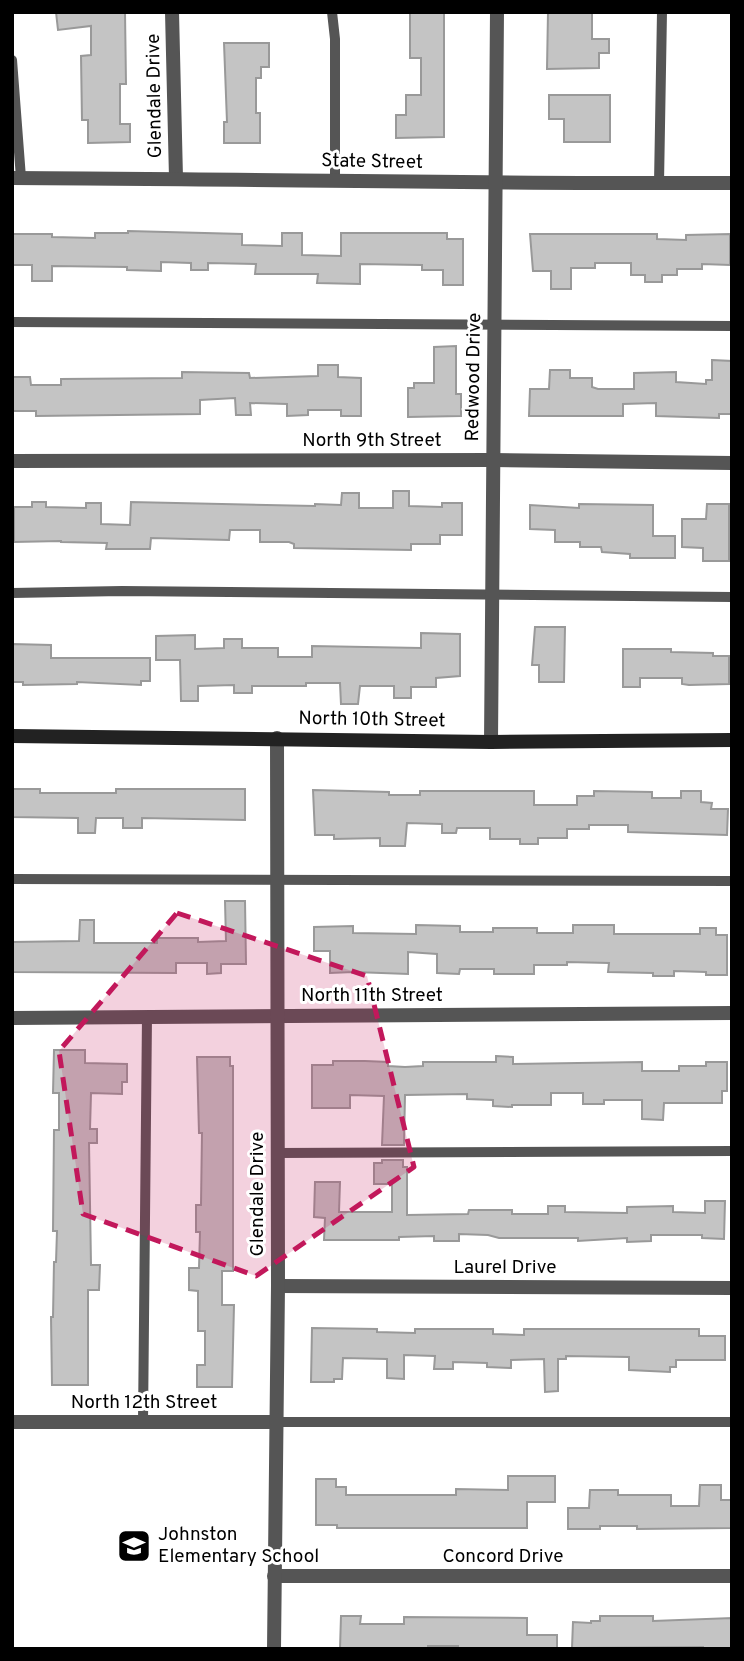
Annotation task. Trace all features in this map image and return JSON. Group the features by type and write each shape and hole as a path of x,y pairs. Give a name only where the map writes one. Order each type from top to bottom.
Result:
{"main road":[{"name":"North 10th Street","path":"12,736 491,741 732,740"}],"street":[{"name":"Glendale Drive","path":"172,12 176,178"},
{"name":"Redwood Drive","path":"491,741 497,12"},
{"name":"State Street","path":"17,178 494,184 732,183"},
{"name":"North 9th Street","path":"12,461 492,460 732,463"},
{"name":"Glendale Drive","path":"274,1649 278,1286 277,738"},
{"name":"North 11th Street","path":"12,1018 732,1013"},
{"name":"Laurel Drive","path":"278,1286 732,1288"},
{"name":"North 12th Street","path":"12,1422 276,1422"},
{"name":"Concord Drive","path":"274,1576 732,1576"}],"lane":[{"path":"332,12 335,39 335,181"},
{"path":"659,183 662,12"},
{"path":"12,60 17,178"},
{"path":"12,322 732,326"},
{"path":"12,593 732,597"},
{"path":"12,879 732,881"},
{"path":"143,1422 147,1016"},
{"path":"277,1153 732,1151"},
{"path":"276,1422 732,1422"}],"highlighted area":[{"path":"177,913 367,976 414,1167 256,1276 83,1214 59,1051"}],"building":[{"path":"56,12 125,12 126,84 120,84 120,124 130,124 130,142 88,143 88,120 82,120 81,56 91,55 91,26 58,30"},
{"path":"410,12 444,12 444,137 396,138 396,115 406,115 406,95 421,95 421,58 410,58"},
{"path":"548,12 592,12 592,39 609,39 609,53 599,53 599,68 547,69"},
{"path":"224,43 269,43 269,67 261,67 261,78 256,78 256,113 260,113 260,143 224,143 224,122 227,122"},
{"path":"549,95 610,95 610,142 564,142 564,119 549,119"},
{"path":"128,231 242,234 242,245 282,246 282,233 302,233 302,255 341,256 341,233 447,233 447,239 463,239 463,285 443,285 443,270 422,270 422,265 360,264 360,284 317,283 318,274 255,274 256,264 208,263 208,270 191,270 191,263 161,262 161,271 127,270 127,267 52,266 52,281 32,281 32,265 12,265 12,234 95,238 95,233"},
{"path":"530,234 657,234 657,239 686,240 686,235 730,234 730,265 702,264 702,269 677,269 677,275 662,275 662,282 645,282 645,275 631,275 631,263 595,263 595,268 571,268 571,289 551,289 551,271 533,271"},
{"path":"456,346 456,394 461,394 461,416 408,417 408,388 414,388 414,383 434,383 434,347"},
{"path":"712,360 732,361 732,414 719,414 719,418 656,416 656,403 623,404 623,416 529,416 530,389 549,389 550,370 570,370 570,378 592,378 592,387 598,389 634,389 634,373 676,372 676,382 706,384 706,380 712,380"},
{"path":"318,365 338,365 338,377 361,378 361,416 341,416 341,410 308,410 308,415 287,416 287,404 250,403 251,415 236,415 235,398 200,400 200,414 36,416 36,411 12,411 12,377 30,377 31,385 61,385 61,379 182,378 182,372 249,373 250,378 318,376"},
{"path":"393,491 409,491 409,506 442,507 442,503 462,503 462,535 440,535 440,544 411,544 411,550 294,548 294,544 289,542 260,542 260,530 230,530 229,540 151,538 150,549 106,549 107,543 14,542 14,507 32,507 32,502 46,502 46,507 86,508 86,503 101,503 101,524 130,525 131,502 341,505 342,493 359,493 359,508 393,508"},
{"path":"579,504 653,505 653,536 675,536 675,558 630,558 630,554 602,552 601,547 580,547 580,542 555,542 555,530 530,529 530,505 579,508"},
{"path":"707,504 729,504 729,561 703,561 703,548 682,547 682,519 706,519"},
{"path":"535,627 565,627 564,682 539,682 539,665 532,665"},
{"path":"421,633 460,634 460,676 436,678 436,687 411,687 411,698 394,698 394,686 360,686 358,704 341,704 340,683 252,686 252,693 234,693 234,685 198,686 198,701 181,701 180,660 156,660 156,636 195,635 195,649 224,648 224,639 242,639 242,648 278,648 278,657 312,657 312,646 421,648"},
{"path":"12,644 51,645 51,658 150,658 150,681 141,681 141,685 77,682 23,685 23,682 12,682"},
{"path":"623,649 671,649 671,652 729,656 729,684 689,685 682,684 682,678 640,678 640,687 623,687"},
{"path":"12,789 40,789 40,793 116,793 116,789 245,789 245,820 142,818 142,828 123,828 123,818 96,818 95,833 78,833 78,818 12,817"},
{"path":"313,790 389,792 389,795 420,795 420,791 534,791 534,805 577,805 577,796 594,796 594,791 652,792 652,798 681,798 681,791 701,791 701,802 712,803 711,809 728,809 727,835 628,832 628,825 589,825 589,829 567,829 567,838 538,838 538,844 520,844 520,839 490,839 490,828 457,828 456,833 442,833 442,824 407,823 405,846 380,846 380,838 334,839 334,835 315,835"},
{"path":"225,901 245,901 246,964 221,964 221,973 207,974 207,963 176,963 176,973 12,972 12,942 79,941 80,920 94,920 94,943 157,943 157,938 198,938 198,942 226,941"},
{"path":"416,925 460,926 460,932 493,932 493,928 537,928 537,933 573,933 573,925 614,925 614,934 700,934 700,928 716,928 716,935 727,935 727,975 674,971 674,976 653,976 653,973 608,972 609,963 567,962 567,965 534,965 534,974 494,974 494,969 460,969 459,974 437,973 437,954 408,952 408,974 330,973 330,951 314,951 314,927 353,926 353,933 416,934"},
{"path":"54,1050 85,1050 85,1063 127,1064 127,1082 122,1082 122,1094 91,1093 90,1129 97,1129 97,1143 89,1143 91,1265 100,1265 99,1290 88,1290 88,1385 52,1385 51,1317 57,1231 53,1231 54,1130 59,1130 59,1093 53,1093"},
{"path":"496,1056 513,1057 513,1064 642,1062 642,1071 679,1071 679,1066 706,1066 706,1062 727,1062 727,1091 722,1091 722,1103 664,1103 663,1120 642,1119 642,1100 604,1100 604,1104 583,1104 583,1093 551,1093 551,1105 512,1107 493,1106 493,1100 467,1099 467,1094 405,1095 404,1145 382,1145 384,1096 350,1095 350,1108 312,1108 312,1065 333,1065 333,1061 365,1061 388,1062 388,1066 405,1067 423,1066 423,1062 496,1062"},
{"path":"197,1057 230,1057 230,1066 233,1066 233,1271 222,1271 222,1305 234,1305 232,1387 197,1387 197,1365 205,1365 205,1331 198,1331 198,1291 189,1290 189,1268 199,1268 200,1232 196,1232 196,1205 201,1205 202,1133 199,1133"},
{"path":"382,1160 403,1160 403,1167 407,1167 407,1215 468,1214 469,1210 512,1210 512,1214 548,1214 548,1206 565,1206 565,1212 627,1213 627,1207 673,1206 673,1212 705,1213 705,1201 725,1201 724,1239 702,1238 702,1235 651,1235 651,1241 627,1242 627,1238 578,1241 578,1238 499,1238 459,1234 459,1241 434,1241 434,1236 399,1237 399,1240 324,1240 325,1218 314,1217 315,1182 340,1182 339,1212 392,1212 392,1184 374,1184 374,1163 382,1163"},
{"path":"312,1328 377,1329 377,1332 415,1333 415,1329 493,1329 493,1334 524,1335 524,1329 699,1329 699,1336 725,1336 725,1360 676,1360 676,1367 670,1367 670,1372 629,1370 629,1357 566,1356 566,1359 558,1359 558,1391 545,1392 544,1359 511,1360 511,1368 487,1367 487,1363 453,1362 453,1369 434,1369 435,1356 404,1355 404,1379 387,1378 387,1359 343,1358 342,1379 334,1379 334,1382 311,1382"},
{"path":"508,1476 555,1476 555,1502 527,1502 527,1528 337,1528 337,1525 316,1525 316,1479 336,1479 336,1487 346,1487 346,1495 456,1495 456,1489 508,1490"},
{"path":"700,1485 721,1485 721,1500 732,1500 732,1528 637,1529 637,1526 600,1526 600,1529 568,1529 568,1508 589,1508 590,1490 618,1490 618,1495 671,1495 671,1506 699,1506"},
{"path":"341,1616 361,1616 360,1624 404,1624 404,1617 527,1618 527,1635 557,1635 557,1649 458,1649 458,1646 428,1646 428,1649 340,1649"},
{"path":"600,1616 653,1616 653,1621 732,1618 732,1648 572,1648 573,1622 600,1621"}],"place":[{"name":"Johnston Elementary School","path":"134,1546"}]}
